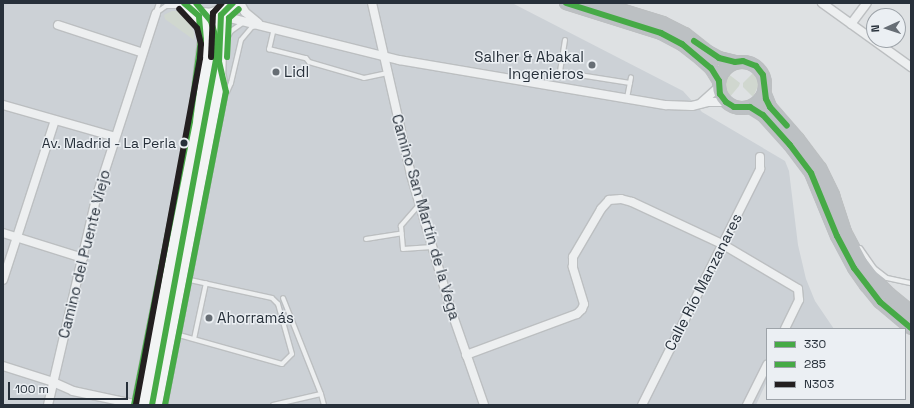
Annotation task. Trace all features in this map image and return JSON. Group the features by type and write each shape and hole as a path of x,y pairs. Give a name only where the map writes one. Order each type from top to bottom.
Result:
{"highway":[{"path":"192,10 219,14 233,3"},
{"path":"137,405 206,78 209,43 207,32 192,10"},
{"path":"155,405 218,80 219,14"}],"main road":[{"path":"566,3 661,33 682,44 711,68 719,84"},
{"path":"598,3 663,23 685,34 708,52 719,58 735,62 743,61 756,66 763,75 764,92 770,107 798,139 820,168 836,205 845,232 861,262 884,289 911,312"},
{"path":"735,62 722,72 719,84 720,94 726,102 734,107 750,107 758,102 764,92"},
{"path":"750,107 762,115 786,140 811,173 827,208 837,236 854,268 866,285 890,311 911,328"}],"street":[{"path":"240,3 245,12 262,25"},
{"name":"Camino San Martín de la Vega","path":"372,3 387,73 419,205 466,355 484,405"},
{"path":"822,3 911,67"},
{"path":"851,24 867,3"},
{"name":"Camino del Puente Viejo","path":"48,405 97,195 156,13"},
{"path":"219,14 384,57 682,106 726,102"},
{"path":"58,25 143,53"},
{"path":"699,105 719,84"},
{"path":"3,105 115,137"},
{"path":"3,280 54,120"},
{"name":"Calle Río Manzanares","path":"642,405 760,169 760,157"},
{"path":"466,355 577,314 582,309 584,304 573,267 572,257 601,209 609,200 621,199 632,202 722,244 798,289 799,300 785,328"},
{"path":"3,233 83,258"},
{"path":"3,366 53,382 73,391 137,405"},
{"path":"747,405 766,367"}],"lane":[{"path":"156,13 159,3"},
{"path":"156,13 170,5 192,10"},
{"path":"226,92 223,72 219,62 223,47 231,31 247,21"},
{"path":"165,405 226,92 231,82 241,40 252,27 262,25"},
{"path":"274,28 269,49 306,58 309,62 364,78 387,73"},
{"path":"565,40 560,72 630,83"},
{"path":"627,98 631,77"},
{"path":"419,205 401,226 403,249 432,247"},
{"path":"836,205 856,244 874,268 887,278 911,283"},
{"path":"366,239 402,233"},
{"path":"179,335 282,364 292,354 278,304 272,298 190,280"},
{"path":"194,339 206,283"},
{"path":"282,298 321,394 324,405"},
{"path":"890,311 897,311 911,320"},
{"path":"273,405 321,394"}],"shaded area":[{"path":"3,3 512,3 683,91 702,112 785,161 789,171 798,245 806,279 815,301 833,328 766,328 766,383 756,405 3,405"},
{"path":"172,11 179,11 187,18 194,32 194,40 165,19 164,15"},
{"path":"754,72 758,78 758,86 753,97 743,87 743,83"},
{"path":"727,73 740,83 729,98 724,87"}],"transit line":[{"name":"330","path":"134,405 190,121 201,40 199,16 184,3"},
{"name":"285","path":"152,405 216,59 217,42 211,21 196,3"},
{"name":"N303","path":"211,57 213,13 222,3"},
{"name":"330","path":"165,405 226,92 219,62 221,15 233,3"},
{"name":"330","path":"566,3 661,33 682,44 711,68 719,81 720,94 726,102 734,107 750,107 763,115 790,145 811,173 837,236 854,268 880,302 911,328"},
{"name":"N303","path":"136,404 200,58 201,44 197,28 179,9"},
{"name":"285","path":"227,57 229,18 239,9"},
{"name":"330","path":"694,41 719,58 735,62 743,61 756,66 763,75 766,99 770,107 787,126"}],"place":[{"name":"Salher & Abakal Ingenieros","path":"592,65"},
{"name":"Lidl","path":"276,72"},
{"name":"Av. Madrid - La Perla","path":"184,143"},
{"name":"Ahorramás","path":"209,318"}]}
